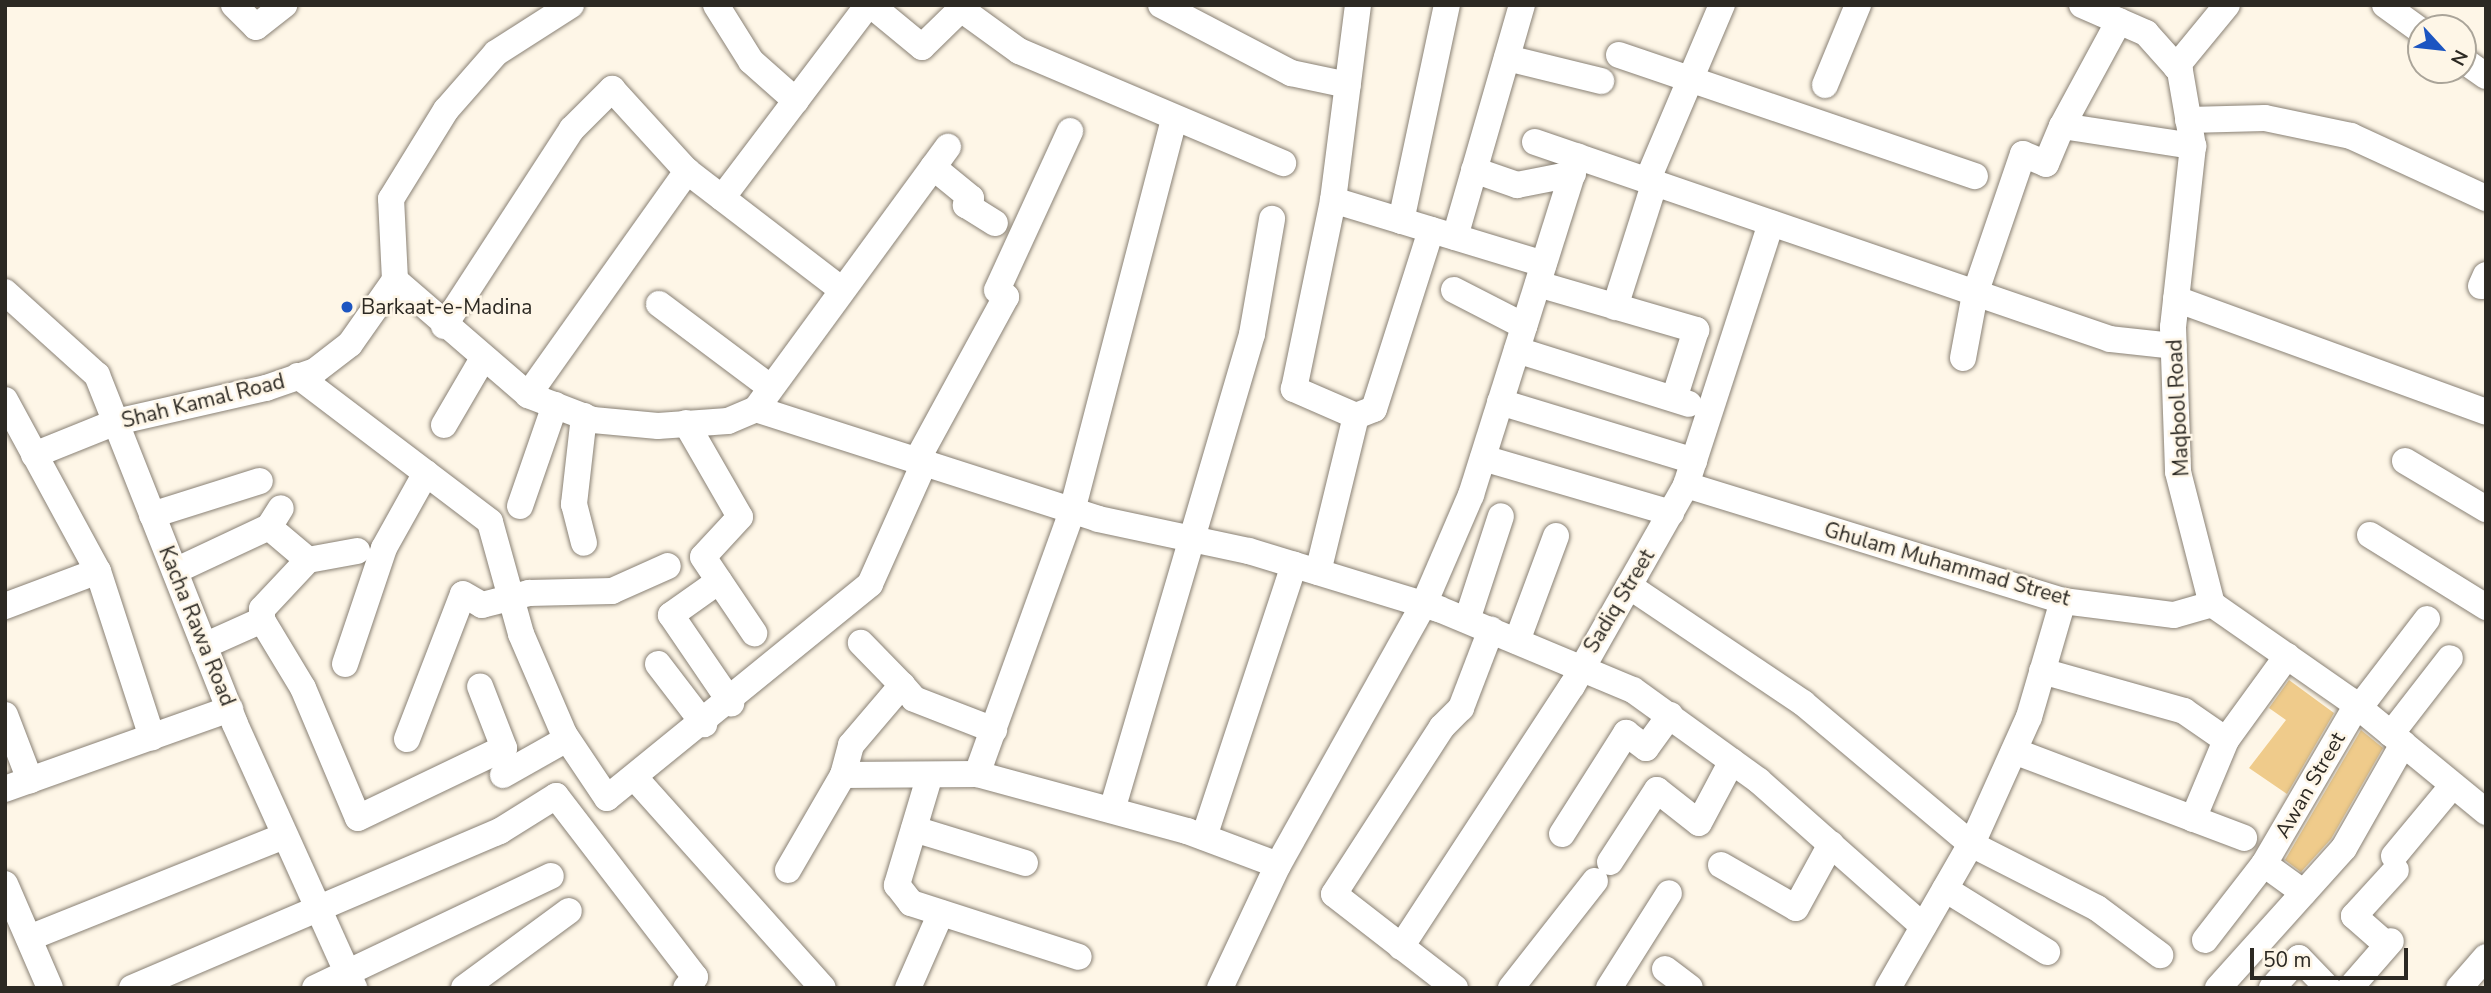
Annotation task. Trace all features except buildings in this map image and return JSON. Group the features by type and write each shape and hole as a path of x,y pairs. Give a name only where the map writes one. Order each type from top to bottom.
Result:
{"street":[{"path":"234,5 256,27 284,5"},
{"path":"571,5 539,12 496,53 446,110 391,199 395,281 482,360 528,395 584,416 687,423 728,421 763,398 941,157 971,198 966,205 995,223"},
{"path":"716,5 751,61 796,100"},
{"path":"722,198 870,5 922,47 961,9 1018,51 1283,163"},
{"path":"1161,5 1291,73 1348,85"},
{"path":"1401,220 1447,5"},
{"path":"1352,8 1348,85 1333,200 1294,389 1356,416 1374,409 1443,233 1475,170 1522,5"},
{"path":"1615,307 1651,180 1722,5"},
{"path":"1825,86 1858,5"},
{"name":"Maqbool Road","path":"2082,5 2146,33 2176,67 2188,120 2193,146 2176,299 2174,346 2178,472 2212,604"},
{"path":"2176,67 2227,5"},
{"path":"2385,5 2407,20"},
{"path":"1963,358 1975,295 2022,154 2046,164 2062,126 2119,22"},
{"path":"1619,55 1975,176"},
{"path":"1507,58 1601,81"},
{"path":"444,326 572,129 612,89 687,171 841,289"},
{"path":"977,774 1072,510 1174,118"},
{"path":"2188,120 2265,118 2351,136 2486,198"},
{"path":"2062,126 2193,146"},
{"path":"298,376 490,522 510,596 567,739 606,798 636,779 731,703 870,584 920,462 1006,297 997,290 1070,131"},
{"path":"1535,142 1576,165 1651,180 1975,295 2110,339 2174,346"},
{"path":"1475,170 1517,185 1576,165"},
{"path":"1220,988 1278,865 1424,604 1483,458 1576,165"},
{"path":"528,395 687,171"},
{"path":"1333,200 1443,233 1615,307 1696,330 1674,399"},
{"path":"1112,810 1194,540 1252,334 1272,219"},
{"name":"Sadiq Street","path":"1401,947 1580,668 1671,513 1690,473 1771,223"},
{"name":"Shah Kamal Road","path":"34,455 116,422 298,376 349,344 395,281"},
{"path":"1454,290 1521,338 1710,411"},
{"name":"Kacha Rawa Road","path":"5,292 97,375 230,709 316,909 351,981"},
{"path":"2176,299 2486,412"},
{"path":"659,304 763,398 920,462 1072,510 1306,569 1424,604 1633,690 1732,761 1923,926"},
{"path":"444,425 482,360"},
{"path":"5,400 98,571 152,737"},
{"name":"Ghulam Muhammad Street","path":"1500,402 1690,473 2063,601 2174,615 2212,604"},
{"path":"520,506 555,405"},
{"path":"584,416 574,504 584,543"},
{"path":"1204,837 1306,569 1356,416"},
{"path":"687,423 740,517 703,557 754,634"},
{"path":"1483,458 1671,513"},
{"path":"2405,461 2486,509"},
{"path":"345,664 384,548 426,474"},
{"path":"152,515 260,481"},
{"path":"1455,988 1334,894 1442,727 1461,708 1501,516"},
{"path":"175,571 275,518 308,560"},
{"path":"2370,535 2486,607"},
{"path":"1517,641 1556,536"},
{"path":"357,551 308,560 262,609 262,620 303,688 358,818 504,748 480,686"},
{"path":"407,739 463,594 482,605 510,596 612,591 668,566"},
{"path":"5,606 98,571"},
{"path":"719,581 671,615 731,703"},
{"path":"1629,586 1803,703 1971,844 2097,908 2160,956"},
{"path":"1888,988 1971,844 2014,751 2063,601"},
{"path":"2212,604 2358,707 2486,812"},
{"name":"Awan Street","path":"2205,940 2264,864 2358,707 2427,619"},
{"path":"204,646 262,620"},
{"path":"861,643 914,699 994,730"},
{"path":"2193,819 2226,740 2287,656"},
{"path":"2218,988 2344,848 2397,739 2450,657"},
{"path":"658,664 704,724"},
{"path":"2042,671 2184,711 2226,740"},
{"path":"788,870 843,775 851,745 902,685"},
{"path":"5,789 230,709"},
{"path":"5,715 30,780"},
{"path":"1562,834 1626,733 1646,748 1670,715"},
{"path":"503,775 567,739"},
{"path":"2014,751 2244,838"},
{"path":"1511,988 1602,872 1657,790 1699,823 1732,761"},
{"path":"843,775 929,778 977,774 1204,837 1278,865"},
{"path":"929,778 897,885 911,903 1079,957"},
{"path":"636,779 824,988"},
{"path":"2350,988 2389,943 2354,916 2453,785"},
{"path":"132,988 500,831 557,796 695,977 686,988"},
{"path":"914,829 1025,863"},
{"path":"29,938 284,836"},
{"path":"1721,865 1796,908 1831,844"},
{"path":"2264,864 2304,892"},
{"path":"315,988 351,981 551,876"},
{"path":"5,884 50,988"},
{"path":"1945,889 2047,952"},
{"path":"1609,988 1669,893"},
{"path":"464,988 569,911"},
{"path":"908,988 942,913"},
{"path":"2459,988 2486,957"},
{"path":"2272,988 2300,958 2328,988"},
{"path":"1665,969 1690,988"}],"place":[{"name":"Barkaat-e-Madina","path":"347,307"}]}
